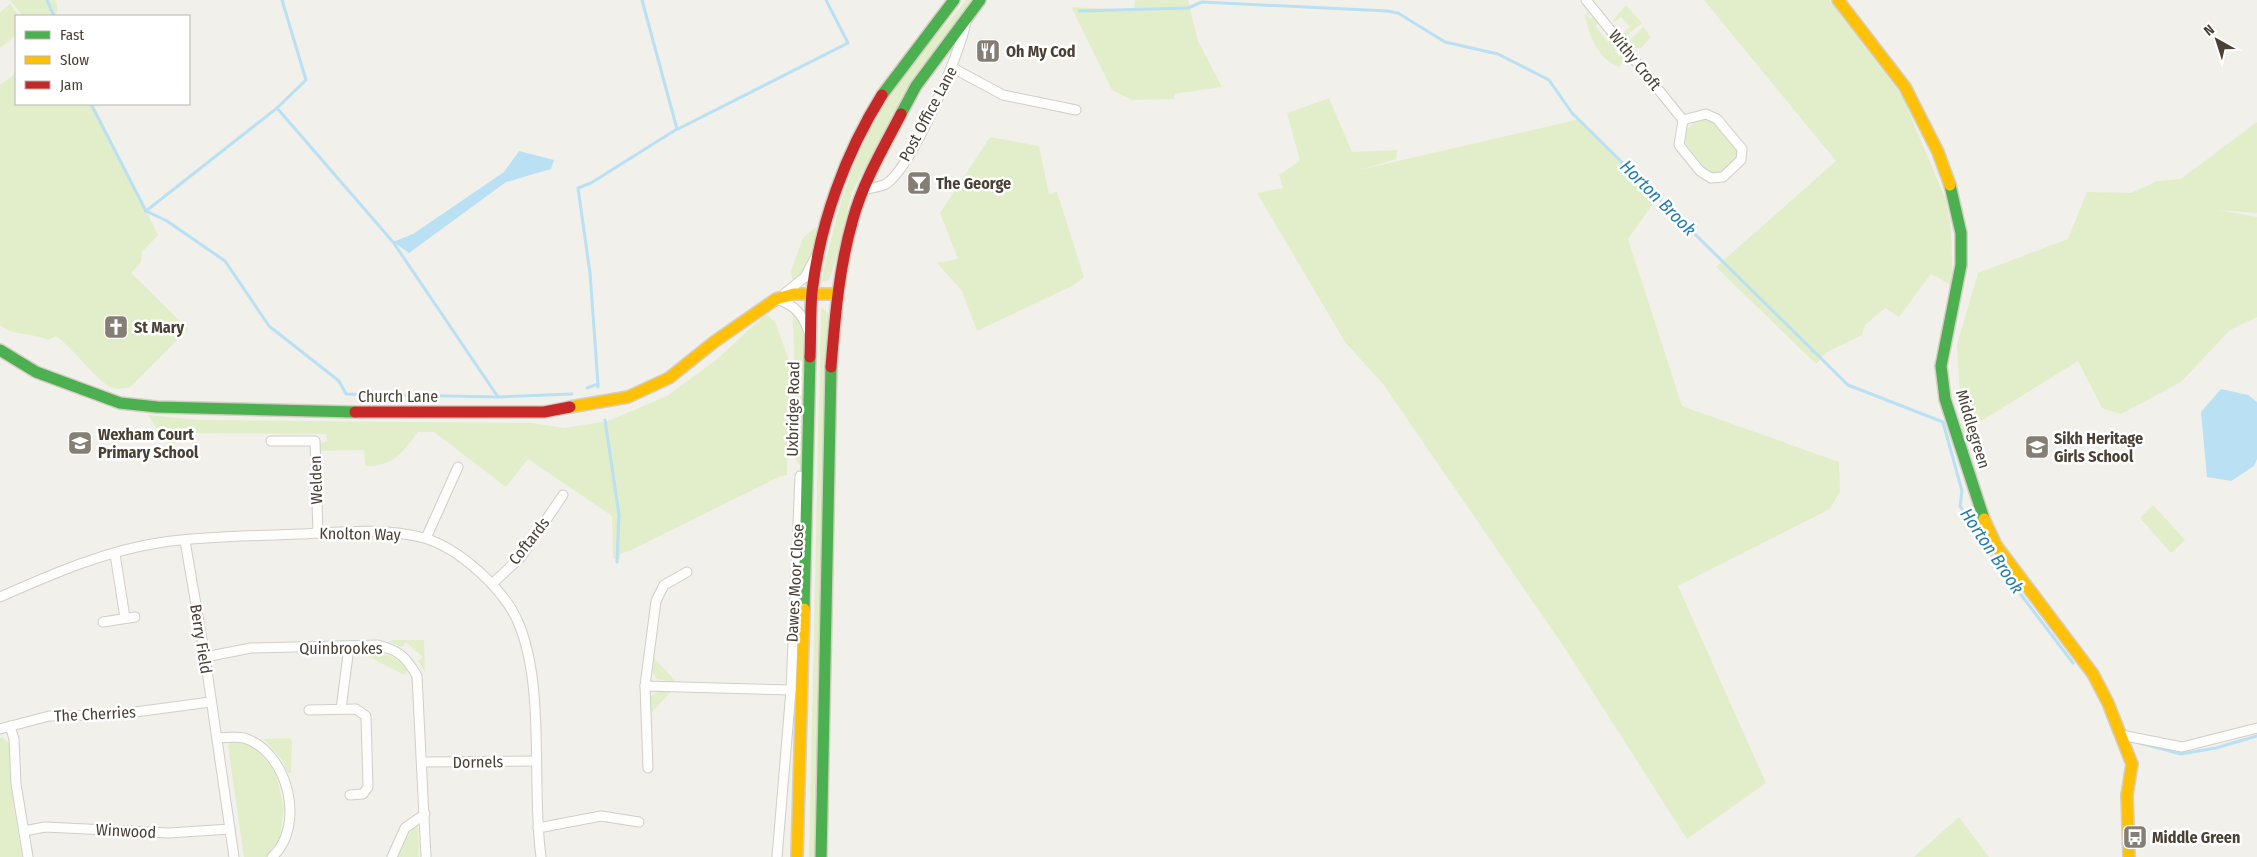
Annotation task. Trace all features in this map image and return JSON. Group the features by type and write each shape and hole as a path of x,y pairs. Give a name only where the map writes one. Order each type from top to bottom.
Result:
{"street":[{"name":"Uxbridge Road","path":"797,857 810,335 812,293 819,249 832,201 856,141 874,107 954,0"},
{"path":"821,857 830,385 837,294 853,218 863,190 916,86 980,0"},
{"name":"Withy Croft","path":"1586,0 1683,120"},
{"name":"Middlegreen","path":"1838,0 1905,87 1938,152 1953,193 1961,233 1961,264 1941,366 1950,416 1983,516 1996,545 2093,674 2108,703 2132,764 2127,796 2130,857"},
{"name":"Post Office Lane","path":"863,190 885,184 903,164 953,68 968,17"},
{"path":"953,68 1003,94 1076,110"},
{"path":"1706,114 1717,119 1742,149 1741,160 1723,177 1711,178 1700,171 1679,145 1683,120 1706,114"},
{"name":"Church Lane","path":"0,350 36,372 120,403 157,407 357,412 544,412 628,397 669,378 714,342 796,286 805,277 819,249"},
{"name":"Church Lane","path":"776,299 812,293 837,294"},
{"path":"776,299 790,303 798,310 804,318 810,335"},
{"name":"Welden","path":"271,441 315,441 318,533"},
{"path":"426,538 458,467"},
{"name":"Dawes Moor Close","path":"777,857 791,690 800,476"},
{"name":"Coftards","path":"492,584 521,557 563,495"},
{"name":"Knolton Way","path":"0,597 44,578 115,554 163,542 362,531 400,532 426,538 443,546 476,568 492,584 518,621 527,652 534,694 535,761 541,857"},
{"name":"Berry Field","path":"185,541 205,657 210,702 234,857"},
{"path":"115,554 125,618"},
{"path":"648,768 645,686 656,601 664,585 688,572"},
{"path":"103,622 136,617"},
{"name":"Quinbrookes","path":"205,657 251,648 378,645 394,649 408,660 417,676 426,857"},
{"path":"341,709 349,647"},
{"path":"645,686 791,690"},
{"name":"The Cherries","path":"0,729 49,716 113,715 210,702"},
{"path":"310,710 356,709 366,716 368,787 363,794 350,795"},
{"path":"10,726 14,739 16,784 28,857"},
{"path":"2121,735 2182,747 2257,728"},
{"path":"217,738 245,739 259,746 278,765 289,794 290,823 282,848 272,857"},
{"name":"Dornels","path":"422,762 535,761"},
{"path":"392,857 405,828 425,814"},
{"path":"538,828 601,816 639,822"},
{"name":"Winwood","path":"24,831 45,827 169,833 230,829"}],"green space":[{"path":"10,0 55,0 58,8 56,15 22,15"},
{"path":"966,0 973,0 916,74 852,192 833,269 829,280 822,281 839,209 854,166 873,125 909,67"},
{"path":"1135,0 1188,0 1198,41 1222,87 1174,94 1174,99 1132,100 1112,90 1071,7 1134,10"},
{"path":"1704,0 1829,0 1906,101 1905,103 1946,200 1951,229 1953,286 1931,274 1899,317 1885,308 1865,325 1862,335 1827,352 1816,364 1716,267 1836,161"},
{"path":"10,4 18,15 15,15 15,36 0,48 0,12"},
{"path":"1626,5 1642,23 1626,36 1623,33 1630,27 1621,17 1614,22 1613,20"},
{"path":"1593,10 1587,16 1590,19 1596,14 1601,20 1595,26 1608,42 1615,37 1621,45 1615,51 1619,56 1625,51 1628,54 1619,67 1605,58 1595,45 1585,14"},
{"path":"1643,27 1651,37 1641,48 1635,48 1629,41"},
{"path":"15,74 15,105 93,105 158,235 142,252 141,262 131,273 188,329 130,387 118,389 107,385 56,336 48,340 17,333 0,325 0,85"},
{"path":"1329,98 1352,152 1397,150 1396,159 1359,170 1580,119 1655,201 1628,239 1682,406 1839,462 1840,491 1830,509 1678,586 1766,783 1687,839 1564,647 1383,384 1345,342 1257,193 1283,188 1279,175 1300,161 1287,113"},
{"path":"1712,117 1739,152 1737,160 1717,174 1707,171 1684,141 1686,130 1700,118"},
{"path":"2257,122 2257,213 2219,210 2257,217 2257,317 2230,330 2181,382 2121,414 2102,408 2078,361 1962,433 1957,345 1978,273 2068,239 2087,192 2131,193 2157,181 2181,179"},
{"path":"990,137 1039,146 1049,194 1057,192 1084,277 1074,285 977,331 962,291 937,263 958,259 940,213"},
{"path":"816,227 810,258 803,272 793,285 791,271 803,238"},
{"path":"821,307 830,315 818,780 814,857 809,857"},
{"path":"792,308 798,314 803,332 802,384 793,384"},
{"path":"766,314 775,322 790,363 787,475 781,476 620,554 620,559 613,558 612,516 528,459 506,487 434,432 418,432 396,457 375,466 365,466 364,450 318,451 321,443 327,441 326,434 174,433 176,457 148,415 199,420 532,423 564,428 608,421 667,396 716,360"},
{"path":"793,390 802,390 806,468 802,468 791,453"},
{"path":"2153,505 2185,540 2171,553 2140,518"},
{"path":"424,640 425,672 418,661 423,657 406,642 402,647 388,641"},
{"path":"362,653 387,655 409,668 404,675"},
{"path":"652,656 675,680 674,682 657,679 651,671"},
{"path":"661,690 673,690 650,714 651,696"},
{"path":"2,737 10,744 14,808 22,857 0,857 0,738"},
{"path":"290,738 292,742 291,773 288,773 282,760 264,739"},
{"path":"232,739 252,745 275,771 284,807 280,838 266,857 244,857 228,746"},
{"path":"1959,817 1989,857 1914,857"},
{"path":"414,826 418,826 419,857 395,857"}],"water":[{"path":"519,151 554,160 551,169 506,182 409,253 393,242 413,234 504,172"},
{"path":"2221,389 2248,395 2257,402 2257,459 2254,466 2231,481 2207,477 2201,412"}],"waterway":[{"path":"47,0 54,15"},
{"path":"282,0 306,80 277,108 393,242 498,397"},
{"path":"598,384 590,273 578,188 591,183 677,129 642,0"},
{"path":"678,129 848,43 826,0"},
{"name":"Horton Brook","path":"1079,11 1188,8 1202,2 1387,11 1398,13 1445,42 1498,54 1549,80 1572,113 1848,385 1943,422 1962,491 1960,506 1996,562 2073,663"},
{"path":"92,105 146,211"},
{"path":"146,211 277,108"},
{"path":"146,211 167,221 225,261 269,326 339,381 346,394 498,397 572,394"},
{"path":"587,388 598,384 598,387"},
{"path":"605,420 619,515 617,562"},
{"name":"Horton Brook","path":"2136,742 2181,754 2216,748 2257,736"}],"traffic: fast":[{"path":"882,95 954,0"},
{"path":"901,114 916,86 980,0"},
{"path":"1950,185 1961,233 1961,265 1941,366 1945,399 1984,519"},
{"path":"0,350 36,372 120,403 157,407 355,412"},
{"path":"804,609 810,357"},
{"path":"821,857 831,367"}],"traffic: slow":[{"path":"1838,0 1905,87 1938,152 1950,185"},
{"path":"570,407 628,397 669,378 714,342 776,299 794,294 837,294"},
{"path":"1984,519 1996,545 2093,674 2108,703 2132,764 2127,795 2129,857"},
{"path":"797,857 804,609"}],"traffic: jam":[{"path":"810,357 812,292 821,240 836,190 846,165 882,95"},
{"path":"831,367 836,311 848,237 857,205 868,178 901,114"},
{"path":"355,412 544,412 570,407"}],"place":[{"name":"Oh My Cod","path":"988,51"},
{"name":"The George","path":"919,183"},
{"name":"St Mary","path":"116,327"},
{"name":"Wexham Court Primary School","path":"80,443"},
{"name":"Sikh Heritage Girls School","path":"2037,447"},
{"name":"Middle Green","path":"2135,837"}]}
